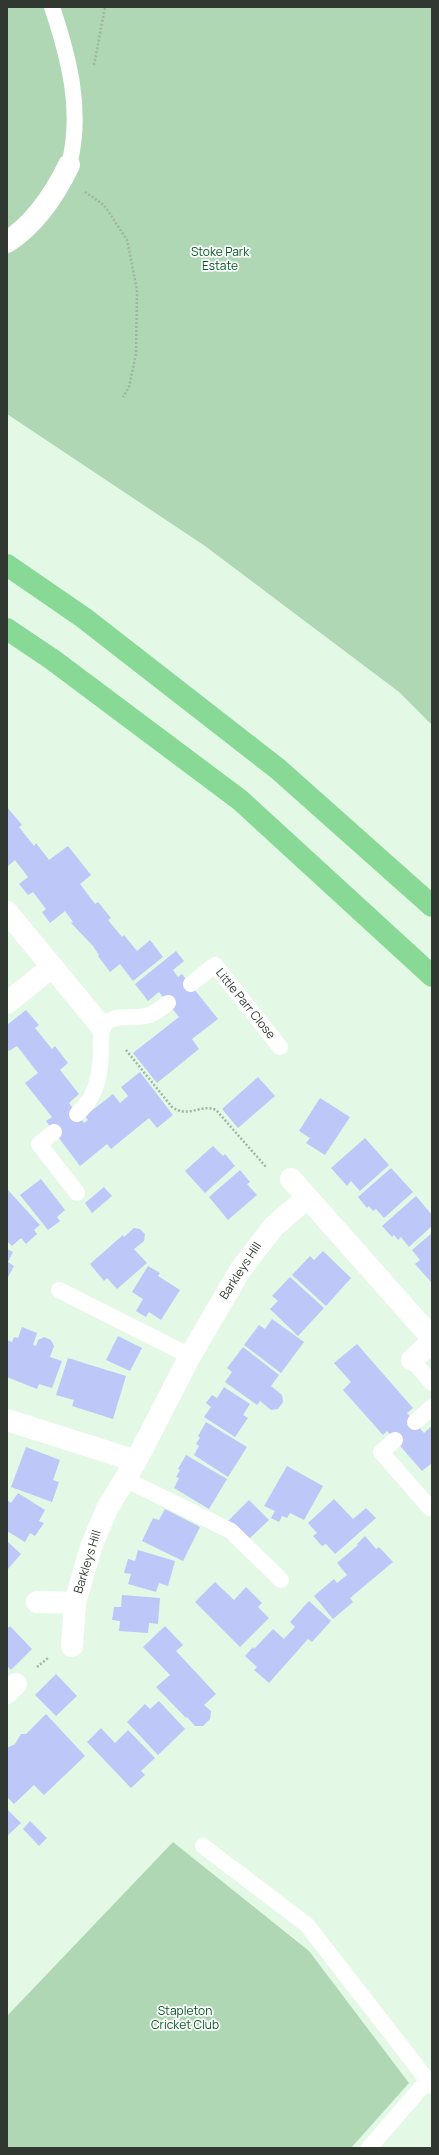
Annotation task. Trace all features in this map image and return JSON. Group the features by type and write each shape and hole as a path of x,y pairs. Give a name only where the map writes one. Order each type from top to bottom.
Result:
{"highway":[{"path":"7,565 84,618 278,769 432,906"},
{"path":"7,629 53,660 240,800 432,976"}],"street":[{"path":"7,242 28,224 44,206 66,171"},
{"path":"7,912 102,1024"},
{"path":"7,1003 52,966"},
{"path":"291,1180 432,1338"},
{"name":"Barkleys Hill","path":"72,1646 75,1603 98,1527 190,1356 241,1269 258,1244 274,1226 307,1198"},
{"path":"412,1360 432,1342"},
{"path":"7,1420 130,1470"},
{"name":"Barkleys Hill","path":"37,1602 75,1603"}],"lane":[{"path":"52,7 66,51 72,79 74,129 66,171"},
{"name":"Little Parr Close","path":"191,984 215,965 280,1047"},
{"path":"77,1114 91,1096 99,1077 102,1024 110,1018 147,1016 156,1012 168,1003"},
{"path":"54,1132 39,1144 77,1193"},
{"path":"59,1290 190,1356"},
{"path":"412,1360 432,1383"},
{"path":"415,1422 432,1406"},
{"path":"395,1440 381,1452 430,1508"},
{"path":"130,1470 231,1531 281,1580"},
{"path":"203,1846 308,1925 430,2083 369,2148"}],"path":[{"path":"72,79 92,74 105,7"},
{"path":"66,171 104,205 127,240 137,290 136,354 129,387 123,397"},
{"path":"102,1024 172,1107 183,1112 196,1111 207,1107 216,1110 276,1178 291,1180"},
{"path":"12,1688 62,1646 72,1646"}],"green space":[{"name":"Stoke Park Estate","path":"7,7 432,7 432,725 399,692 205,546 7,414"},
{"name":"Stapleton Cricket Club","path":"173,1842 309,1951 409,2083 351,2148 7,2148 7,2016"}],"building":[{"path":"7,807 22,825 19,827 34,846 36,843 49,860 68,846 91,875 80,884 95,904 98,902 111,918 108,920 122,937 124,935 137,951 150,940 163,957 133,981 120,964 110,972 98,956 99,955 93,946 71,923 73,922 65,911 50,923 42,912 46,909 33,892 28,895 19,884 28,877 15,860 7,867"},
{"path":"176,951 184,961 173,970 178,977 182,974 218,1019 192,1039 199,1049 157,1083 133,1053 179,1017 159,992 148,1001 135,984"},
{"path":"26,1010 39,1025 35,1028 52,1049 55,1046 68,1063 60,1070 79,1094 69,1103 84,1123 88,1120 85,1116 113,1094 120,1103 128,1096 121,1087 140,1072 173,1115 157,1128 149,1118 111,1149 107,1144 80,1166 46,1121 52,1117 25,1083 38,1073 17,1046 9,1051 7,1048 7,1025"},
{"path":"258,1077 275,1096 238,1128 222,1109"},
{"path":"320,1098 350,1117 325,1155 306,1143 310,1138 299,1131"},
{"path":"365,1138 389,1165 360,1191 351,1181 347,1186 331,1168"},
{"path":"213,1146 223,1156 225,1154 235,1166 205,1193 185,1171"},
{"path":"391,1168 413,1192 384,1218 376,1209 373,1211 369,1206 367,1208 358,1197"},
{"path":"240,1170 250,1182 247,1184 257,1195 228,1220 209,1197"},
{"path":"41,1179 65,1210 57,1217 60,1221 48,1230 20,1195"},
{"path":"104,1187 112,1196 92,1213 85,1203"},
{"path":"7,1189 40,1225 34,1230 37,1234 26,1244 21,1238 12,1246 7,1241"},
{"path":"416,1196 432,1215 432,1226 409,1247 401,1237 398,1240 394,1235 392,1237 382,1226"},
{"path":"134,1228 140,1229 145,1234 144,1241 134,1249 147,1263 117,1289 107,1278 104,1281 90,1264 123,1235 124,1237"},
{"path":"432,1233 431,1282 415,1264 420,1260 412,1250"},
{"path":"7,1249 13,1252 8,1262 14,1266 7,1279"},
{"path":"323,1251 351,1278 326,1306 292,1275 310,1256 314,1260"},
{"path":"148,1266 160,1273 158,1276 180,1290 161,1320 149,1312 146,1317 136,1311 143,1299 132,1292"},
{"path":"290,1277 324,1308 298,1336 270,1309 278,1301 272,1296"},
{"path":"272,1319 304,1342 281,1373 244,1345 259,1325 265,1329"},
{"path":"22,1327 37,1333 33,1345 36,1346 38,1340 44,1337 51,1340 54,1346 50,1357 62,1361 52,1388 39,1384 37,1389 7,1377 7,1340 12,1342 14,1337 18,1338"},
{"path":"118,1336 142,1348 130,1371 106,1360"},
{"path":"357,1344 413,1408 407,1413 424,1433 432,1426 432,1463 422,1471 387,1431 383,1435 343,1390 351,1382 334,1363"},
{"path":"243,1347 279,1375 271,1386 282,1395 283,1402 278,1409 271,1410 260,1401 257,1405 225,1382 232,1372 227,1368"},
{"path":"68,1358 126,1376 113,1419 72,1406 74,1400 56,1395"},
{"path":"224,1387 250,1404 243,1415 248,1418 235,1437 204,1417 211,1407 206,1403 212,1395 217,1398"},
{"path":"206,1422 247,1447 228,1477 194,1455 199,1446 196,1444 200,1438 198,1436"},
{"path":"26,1447 60,1460 53,1480 59,1482 52,1502 11,1487"},
{"path":"186,1455 227,1479 209,1509 174,1488 179,1478 176,1477 180,1470 178,1469"},
{"path":"287,1466 323,1486 304,1520 290,1513 287,1518 282,1516 279,1522 271,1518 275,1511 264,1506"},
{"path":"18,1493 45,1510 39,1521 44,1523 35,1536 30,1533 25,1542 7,1531 7,1500 11,1503"},
{"path":"334,1499 353,1519 366,1508 376,1518 335,1554 326,1544 322,1546 313,1536 317,1533 308,1523"},
{"path":"249,1500 269,1520 248,1540 228,1521"},
{"path":"165,1509 200,1527 183,1561 142,1541 153,1518 159,1520"},
{"path":"365,1536 376,1549 379,1547 393,1562 350,1598 353,1602 333,1619 314,1596 334,1579 337,1583 347,1575 337,1563 358,1545 357,1544"},
{"path":"7,1541 21,1554 7,1570"},
{"path":"138,1550 175,1561 168,1586 159,1583 156,1592 128,1584 131,1574 124,1573 128,1559 135,1561"},
{"path":"215,1582 234,1600 246,1587 262,1603 258,1607 269,1618 240,1647 195,1602"},
{"path":"122,1595 160,1598 158,1624 149,1623 148,1633 119,1631 120,1621 112,1620 114,1607 121,1607"},
{"path":"309,1601 331,1621 312,1642 308,1639 269,1683 254,1670 257,1667 245,1656 253,1647 254,1649 273,1629 284,1639 295,1627 290,1622"},
{"path":"10,1626 32,1649 11,1670 7,1666 7,1629"},
{"path":"165,1626 183,1645 176,1651 216,1694 204,1705 211,1711 210,1719 203,1726 195,1726 156,1687 170,1675 143,1647"},
{"path":"56,1674 77,1696 56,1716 35,1695"},
{"path":"159,1701 185,1729 158,1755 127,1722 145,1704 150,1709"},
{"path":"46,1714 85,1756 44,1795 34,1785 14,1804 7,1797 7,1748 15,1744 21,1734 26,1734"},
{"path":"101,1728 115,1743 128,1730 155,1758 141,1771 145,1775 131,1788 87,1742"},
{"path":"7,1809 21,1823 7,1836"},
{"path":"30,1821 47,1838 39,1846 23,1829"}]}
